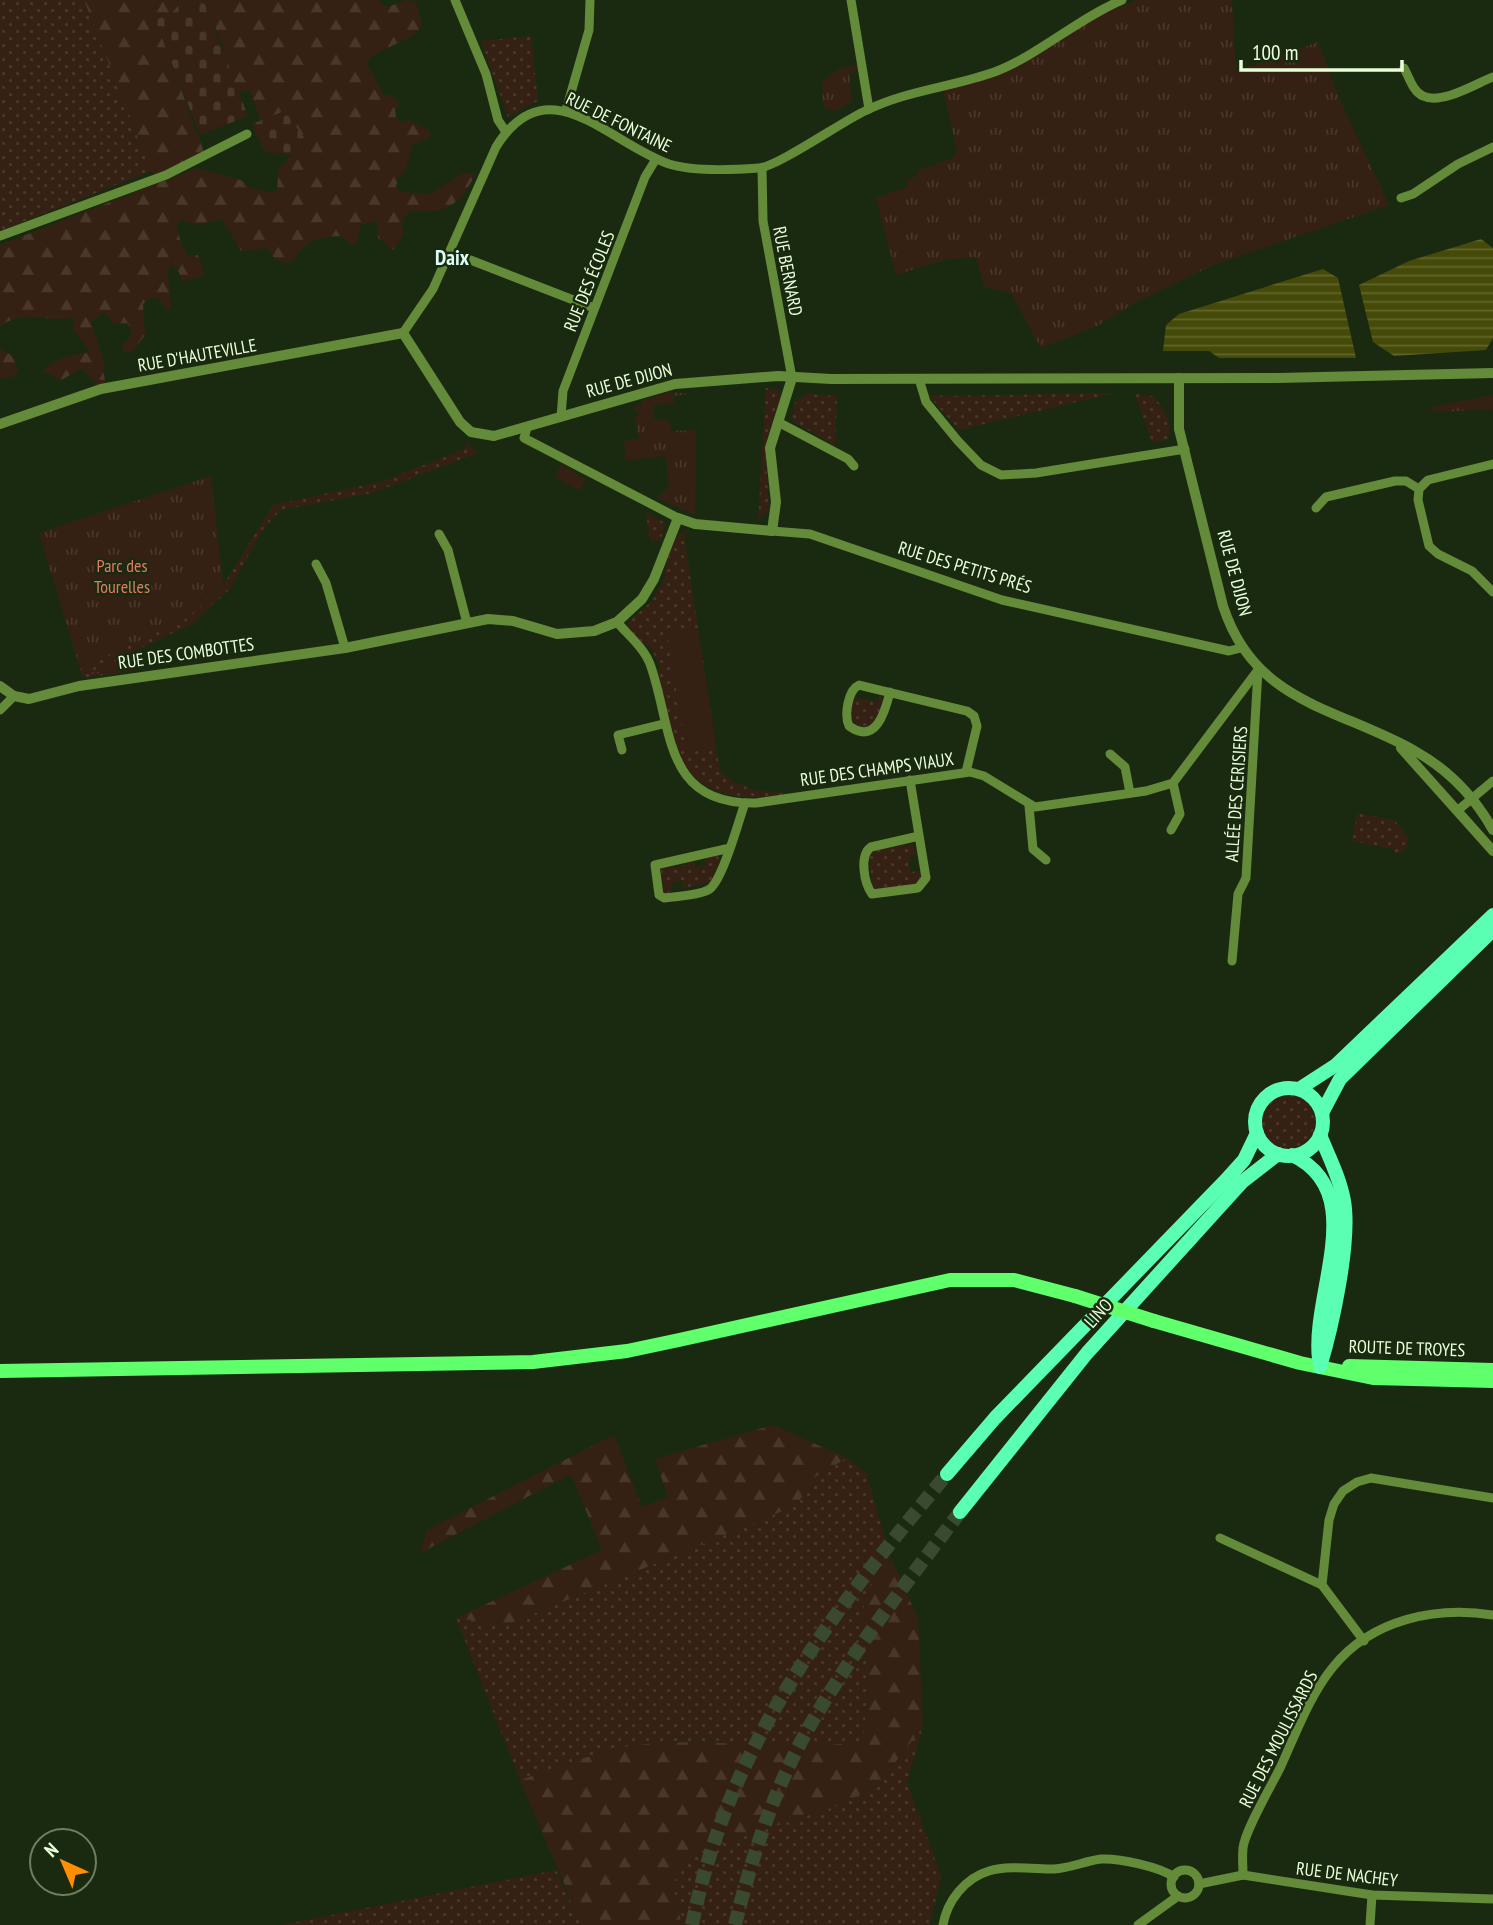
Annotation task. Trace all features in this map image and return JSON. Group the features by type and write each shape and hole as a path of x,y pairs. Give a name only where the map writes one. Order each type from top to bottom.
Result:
{"highway":[{"name":"LINO","path":"947,1474 995,1418 1244,1160 1257,1133 1255,1116 1267,1096 1282,1088 1299,1089 1344,1057 1493,915"},
{"path":"1320,1367 1327,1344 1345,1227 1340,1185 1320,1135 1322,1113 1340,1079 1493,930"},
{"path":"1299,1089 1313,1098 1322,1113"},
{"path":"1257,1133 1267,1147 1318,1171 1328,1186 1334,1206 1316,1337 1320,1367"},
{"name":"LINO","path":"960,1512 1087,1353 1242,1182 1285,1154 1311,1147 1320,1135"}],"main road":[{"path":"0,1371 533,1362 627,1350 679,1340 950,1280 1014,1280 1320,1367 1373,1378 1493,1381"},
{"name":"ROUTE DE TROYES","path":"1320,1367 1493,1370"}],"street":[{"path":"455,0 486,74 498,120 506,132"},
{"path":"565,110 589,30 590,0"},
{"path":"851,0 869,109"},
{"name":"RUE DE FONTAINE","path":"403,333 433,289 463,216 506,132 541,108 565,110 656,159 679,167 762,168 869,109 931,88 999,70 1122,0"},
{"path":"1404,68 1415,90 1423,97 1434,98 1493,77"},
{"path":"0,236 166,175 247,134"},
{"path":"1401,198 1413,194 1458,164 1493,147"},
{"name":"RUE DES ÉCOLES","path":"561,417 559,412 563,391 645,177 656,159"},
{"name":"RUE BERNARD","path":"762,168 762,221 792,378"},
{"path":"450,252 594,308"},
{"name":"RUE DE DIJON","path":"403,333 467,429 486,436 527,428 675,384 792,378 1180,378 1178,421 1223,606 1241,648 1258,670 1282,688 1440,767 1472,798 1493,830"},
{"name":"RUE D'HAUTEVILLE","path":"0,424 101,390 403,333"},
{"path":"1180,378 1493,373"},
{"path":"772,531 776,502 770,448 792,378"},
{"path":"919,379 926,402 963,447 981,465 1001,475 1036,473 1185,449"},
{"path":"778,422 848,459 854,466"},
{"path":"527,428 524,438 678,518"},
{"path":"1493,464 1428,480 1419,489 1418,500 1430,546 1438,554 1472,571 1493,592"},
{"path":"1316,508 1326,498 1395,481 1406,481 1419,489"},
{"name":"RUE DES PETITS PRÉS","path":"678,518 695,524 810,534 1002,600 1229,652 1241,648"},
{"name":"RUE DES COMBOTTES","path":"14,696 34,699 79,685 345,648 428,634 467,623 503,620 546,632 569,635 594,631 617,622 648,589 678,518"},
{"path":"439,534 448,550 467,623"},
{"path":"316,564 326,583 345,648"},
{"name":"RUE DES CHAMPS VIAUX","path":"617,622 645,654 674,756 692,780 714,796 745,803 966,772 984,776 1029,806"},
{"path":"1046,860 1033,849 1029,806 1040,807 1130,793 1173,783 1258,670"},
{"name":"ALLÉE DES CERISIERS","path":"1232,961 1238,894 1246,878 1258,670"},
{"path":"890,692 884,719 877,727 865,731 849,726 846,720 854,688 859,685 890,692 967,711 974,716 977,726 966,772"},
{"path":"0,686 14,696 0,710"},
{"path":"622,750 618,735 663,724"},
{"name":"RUE DE DIJON","path":"1396,743 1493,851"},
{"path":"1110,754 1125,767 1130,793"},
{"path":"910,780 926,878 918,888 872,894 863,858 868,848 919,836"},
{"path":"1457,811 1493,781"},
{"path":"1171,830 1180,814 1173,783"},
{"path":"730,848 655,864 659,895 664,898 711,888 730,848 745,803"},
{"path":"1322,1585 1329,1520 1334,1504 1343,1492 1357,1482 1371,1478 1493,1498"},
{"path":"1220,1538 1322,1585 1364,1641"},
{"name":"RUE DES MOULISSARDS","path":"1243,1875 1243,1846 1315,1694 1334,1665 1387,1627 1434,1612 1465,1611 1493,1615"},
{"path":"943,1925 945,1913 955,1896 969,1881 990,1870 1067,1868 1102,1859 1164,1870 1174,1877"},
{"path":"1181,1871 1189,1871 1196,1876 1199,1884 1194,1895 1186,1898 1178,1896 1171,1885 1174,1877 1181,1871"},
{"name":"RUE DE NACHEY","path":"1199,1884 1243,1875 1372,1895 1493,1899"},
{"path":"1370,1925 1372,1895"},
{"path":"1138,1925 1178,1896"}],"green space":[{"path":"0,0 84,0 151,171 0,231"},
{"path":"84,0 378,0 387,7 407,0 416,2 422,24 417,33 370,57 367,64 384,96 390,94 400,104 395,109 396,118 401,122 408,120 428,129 431,136 412,145 405,172 399,176 396,186 399,192 431,194 461,174 476,173 464,192 451,205 434,211 412,210 404,218 404,234 393,250 378,238 377,221 360,225 357,243 349,243 341,236 325,237 308,244 293,261 284,263 275,259 267,248 241,251 222,219 198,225 181,220 176,226 182,246 188,255 198,255 205,275 183,282 177,268 172,265 168,270 171,309 166,311 160,299 151,297 143,304 145,335 132,352 125,353 122,344 128,341 132,330 127,323 113,324 105,312 91,321 105,367 103,371 106,384 98,386 83,369 57,380 52,374 43,373 51,364 90,352 74,330 74,317 18,318 0,327 0,245 197,168 243,181 250,188 270,192 277,190 279,166 286,163 290,154 294,154 285,111 261,121 249,90 238,92 226,66 224,48 204,2 156,20 205,155 157,175 151,171"},
{"path":"1136,0 1232,0 1236,71 1318,42 1338,96 1389,205 1213,265 1133,304 1099,325 1041,348 1012,294 984,286 976,257 943,260 896,275 876,198 907,187 906,181 918,175 917,171 953,158 957,151 943,89 1001,74 1090,20"},
{"path":"204,2 248,116 200,135 155,20 171,14 178,6 189,9"},
{"path":"531,36 538,101 508,117 481,41"},
{"path":"857,65 858,71 849,73 852,102 834,111 823,107 822,81 841,68"},
{"path":"285,111 305,139 303,146 294,154 265,152 252,124"},
{"path":"0,349 13,356 18,370 13,377 0,379"},
{"path":"766,388 778,390 781,395 765,446 769,510 758,521"},
{"path":"669,392 689,394 674,396 674,403 654,405 654,419 670,421 671,431 696,430 695,515 657,498 669,487 666,456 626,460 624,441 639,439 635,418 640,413 635,412 634,408 642,405 641,401"},
{"path":"1115,393 959,430 928,395 949,396"},
{"path":"806,394 837,396 835,446 791,420 795,402"},
{"path":"1135,394 1152,396 1160,405 1167,416 1167,440 1152,442"},
{"path":"1493,395 1493,409 1439,412 1428,408"},
{"path":"467,443 478,453 372,493 281,510 264,528 229,590 192,624 128,654 133,671 83,678 80,669 187,618 224,584 273,505 384,481 464,449"},
{"path":"561,464 586,479 580,491 555,477"},
{"name":"Parc des Tourelles","path":"211,476 223,584 187,618 80,669 39,533"},
{"path":"646,512 665,523 661,540 650,541"},
{"path":"689,531 684,536 720,772 734,782 754,790 796,794 758,797 730,795 708,787 692,774 681,756 665,704 658,671 660,666 649,645 644,645 629,628 628,622 652,601 666,575 664,572 673,542 681,532"},
{"path":"697,628 716,746 686,751 667,633"},
{"path":"128,655 133,671 89,674"},
{"path":"881,695 884,707 871,726 857,726 851,716 853,697 876,702"},
{"path":"1357,813 1394,820 1408,837 1406,850 1397,854 1392,849 1352,841"},
{"path":"913,845 918,855 909,856 910,872 921,871 920,880 913,885 876,889 872,884 869,855 873,851"},
{"path":"717,855 720,860 711,882 684,888 682,880 671,883 672,892 664,893 661,868 666,865 667,868 685,865 684,861 693,860 695,867 706,865 705,857"},
{"path":"1288,1094 1307,1102 1315,1121 1307,1140 1288,1148 1269,1140 1261,1121 1269,1102"},
{"path":"773,1425 847,1458 813,1478 797,1505 507,1625 456,1618 602,1550 571,1474 420,1553 427,1530 614,1435 642,1507 668,1497 655,1459"},
{"path":"847,1458 866,1473 891,1559 867,1591 862,1617 869,1680 863,1741 808,1745 695,1742 638,1745 595,1755 520,1780 456,1618 507,1625 797,1505 812,1478"},
{"path":"891,1559 918,1618 923,1726 881,1781 846,1803 696,1852 672,1884 682,1925 577,1925 580,1921 520,1780 595,1755 638,1745 695,1742 808,1746 863,1741 869,1680 862,1617 867,1591"},
{"path":"923,1726 907,1783 941,1876 930,1925 682,1925 672,1884 696,1852 846,1803 881,1781"},
{"path":"556,1870 580,1921 577,1925 281,1925"}],"shaded area":[{"path":"1481,239 1493,248 1493,338 1486,350 1394,356 1373,342 1359,285 1409,261"},
{"path":"1323,269 1338,278 1356,358 1219,358 1209,351 1163,351 1166,325 1179,314"}],"tunnel":[{"path":"692,1925 709,1859 731,1798 758,1739 825,1630 947,1474"},
{"path":"735,1925 768,1815 804,1737 868,1635 960,1512"}],"district":[{"name":"Daix","path":"452,257"}]}
